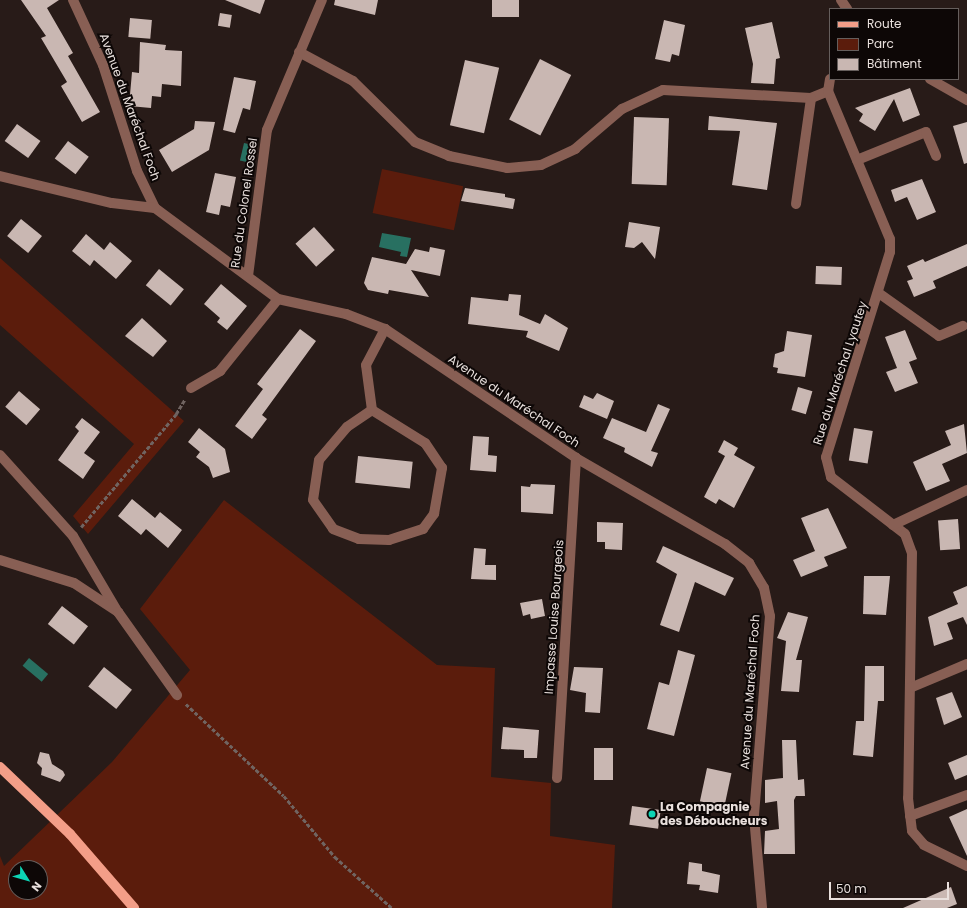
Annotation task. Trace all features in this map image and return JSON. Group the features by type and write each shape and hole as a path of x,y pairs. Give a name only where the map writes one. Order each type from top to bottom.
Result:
{"main road":[{"path":"0,767 70,834 134,908"}],"street":[{"name":"Avenue du Maréchal Foch","path":"73,0 103,65 137,171 155,208 278,299 346,314 385,329 576,458 725,544 749,563 764,588 770,616 754,816 762,908"},
{"name":"Rue du Colonel Rossel","path":"248,276 267,130 322,0"},
{"path":"299,52 353,81 415,142 449,156 507,168 541,165 575,149 622,109 663,90 810,98 828,91 830,80"},
{"path":"932,80 967,100"},
{"name":"Rue du Maréchal Lyautey","path":"828,91 890,239 889,266 826,457 831,477 905,534 912,553 910,688 910,816 912,831 924,845 967,866"},
{"path":"796,204 810,98"},
{"path":"857,160 926,132 936,156"},
{"path":"0,176 112,203 155,208"},
{"name":"Rue du Maréchal Lyautey","path":"880,294 939,336 963,326"},
{"path":"191,388 220,371 278,299"},
{"path":"372,410 366,365 385,329"},
{"path":"372,410 426,443 442,468 434,514 423,529 389,540 359,539 333,529 313,500 319,460 347,427 372,410"},
{"path":"0,454 73,536 118,612 177,695"},
{"name":"Impasse Louise Bourgeois","path":"557,778 576,458"},
{"path":"893,525 967,490"},
{"path":"0,560 74,583 118,612"},
{"path":"910,688 967,664"},
{"path":"910,816 967,795"}],"path":[{"path":"73,536 176,414 191,388"},
{"path":"177,695 284,796 335,857 392,908"}],"green space":[{"path":"382,169 463,186 454,230 373,213"},
{"path":"0,258 184,421 88,534 73,516 134,444 0,325"},
{"path":"224,500 437,665 495,668 491,777 551,783 550,836 615,845 612,908 0,908 0,856 4,866 8,862 8,900 48,900 48,860 10,860 112,762 190,670 140,609"}],"water":[{"path":"244,143 253,145 249,163 240,161"},
{"path":"382,233 411,238 407,257 400,256 401,252 379,247"},
{"path":"29,658 48,674 42,682 23,666"}],"building":[{"path":"21,0 59,0 47,8 73,53 68,56 100,112 82,122 61,86 67,82 41,38 46,36"},
{"path":"225,0 265,0 260,14"},
{"path":"335,0 378,0 375,15 334,5"},
{"path":"492,0 519,0 519,17 492,17"},
{"path":"220,13 232,15 230,28 218,26"},
{"path":"130,18 152,20 150,39 128,37"},
{"path":"664,20 685,25 679,56 672,54 670,62 655,59"},
{"path":"772,22 780,58 776,59 774,84 751,83 753,64 745,28"},
{"path":"140,42 166,45 165,50 182,51 181,86 162,84 161,97 152,96 151,108 129,106 132,72 139,73"},
{"path":"540,59 571,75 540,135 509,120"},
{"path":"465,60 499,68 484,133 450,125"},
{"path":"234,77 256,81 250,110 243,108 235,133 223,130"},
{"path":"910,88 920,115 903,122 894,99 875,131 859,121 863,114 855,108"},
{"path":"709,116 777,123 767,190 732,185 740,131 708,130"},
{"path":"634,117 669,118 667,185 632,184"},
{"path":"195,121 215,122 209,150 172,172 159,150 194,129"},
{"path":"967,122 967,163 964,164 953,126"},
{"path":"17,124 40,141 28,158 5,141"},
{"path":"68,141 89,157 76,174 55,159"},
{"path":"215,173 236,177 230,207 221,205 219,215 206,212"},
{"path":"922,179 936,212 917,220 907,197 895,202 891,190"},
{"path":"465,188 505,194 505,197 515,199 513,209 461,201"},
{"path":"21,219 42,236 28,253 7,236"},
{"path":"629,222 660,227 655,259 642,242 634,248 625,247"},
{"path":"314,227 335,250 316,267 295,244"},
{"path":"86,234 104,250 110,242 132,261 116,279 94,260 90,266 72,251"},
{"path":"967,244 967,266 933,281 936,288 914,297 907,281 913,279 907,266 923,259 925,262"},
{"path":"430,247 445,250 440,276 411,270 429,297 389,290 388,294 368,290 364,283 372,257 406,264 415,249 429,252"},
{"path":"816,266 842,267 841,285 815,284"},
{"path":"159,269 184,289 171,305 146,285"},
{"path":"221,284 247,306 227,330 217,322 220,318 204,304"},
{"path":"509,294 521,295 519,315 540,324 545,314 568,328 559,351 526,337 528,331 468,324 471,297 508,301"},
{"path":"142,318 167,341 153,357 125,336"},
{"path":"300,329 316,341 262,415 267,419 252,439 235,426 263,389 257,384"},
{"path":"905,330 917,359 909,362 918,383 895,392 886,372 897,368 885,337"},
{"path":"787,331 812,335 805,377 777,373 778,368 773,367 775,354 784,351"},
{"path":"798,387 812,391 806,414 791,410"},
{"path":"19,391 40,409 26,425 5,407"},
{"path":"597,393 614,401 607,419 579,407 584,395 593,399"},
{"path":"658,404 670,409 651,451 658,453 652,467 624,452 625,448 603,438 612,418 646,432"},
{"path":"82,418 100,432 84,453 95,461 83,479 58,460 79,431 75,427"},
{"path":"964,424 967,453 942,464 950,481 926,491 913,462 951,445 945,431"},
{"path":"199,428 225,449 230,472 213,478 209,467 196,457 200,452 188,442"},
{"path":"854,428 873,431 868,464 849,461"},
{"path":"473,436 489,437 488,455 497,456 496,472 470,470"},
{"path":"724,440 738,448 734,455 755,467 734,508 719,499 716,504 704,497 725,456 718,452"},
{"path":"358,456 413,462 410,489 355,483"},
{"path":"531,484 555,485 553,514 521,512 521,486 530,487"},
{"path":"132,499 155,518 160,512 182,530 168,548 146,529 141,535 118,516"},
{"path":"828,508 847,548 824,557 828,566 801,577 793,560 815,551 801,518"},
{"path":"958,519 960,549 940,550 938,520"},
{"path":"597,522 623,523 622,550 605,549 605,542 597,542"},
{"path":"663,546 734,578 725,596 695,582 679,632 660,625 677,574 656,562"},
{"path":"474,548 486,549 485,565 496,565 496,580 471,579"},
{"path":"864,576 890,576 886,615 863,614"},
{"path":"967,586 967,625 963,617 947,623 953,639 934,646 928,617 958,604 953,592"},
{"path":"542,599 545,616 531,619 530,614 523,616 520,603"},
{"path":"62,606 88,626 74,644 48,624"},
{"path":"788,612 808,617 796,660 802,660 799,692 781,691 786,641 777,638"},
{"path":"678,650 695,655 674,736 647,729 659,682 669,685"},
{"path":"865,666 884,666 884,701 878,701 873,757 853,755 856,721 864,721"},
{"path":"104,667 132,690 116,709 88,686"},
{"path":"574,667 603,668 600,713 585,712 586,693 570,690"},
{"path":"952,692 962,717 944,725 936,698"},
{"path":"503,727 539,730 537,758 524,758 524,750 501,749"},
{"path":"782,740 796,740 798,780 804,779 805,796 796,796 794,800 795,854 764,854 765,831 779,829 777,801 765,803 765,780 783,778"},
{"path":"594,748 613,748 613,780 594,780"},
{"path":"40,752 49,754 52,764 63,771 65,775 60,782 41,775 42,768 37,763"},
{"path":"967,755 967,775 955,780 948,763"},
{"path":"707,768 731,773 724,806 700,801"},
{"path":"632,806 661,810 658,829 629,825"},
{"path":"967,809 967,856 949,817"},
{"path":"689,862 702,864 702,871 720,875 718,893 699,890 700,885 687,884"},
{"path":"951,887 957,904 947,908 903,908"}],"place":[{"name":"La Compagnie des Déboucheurs","path":"652,814"}]}
